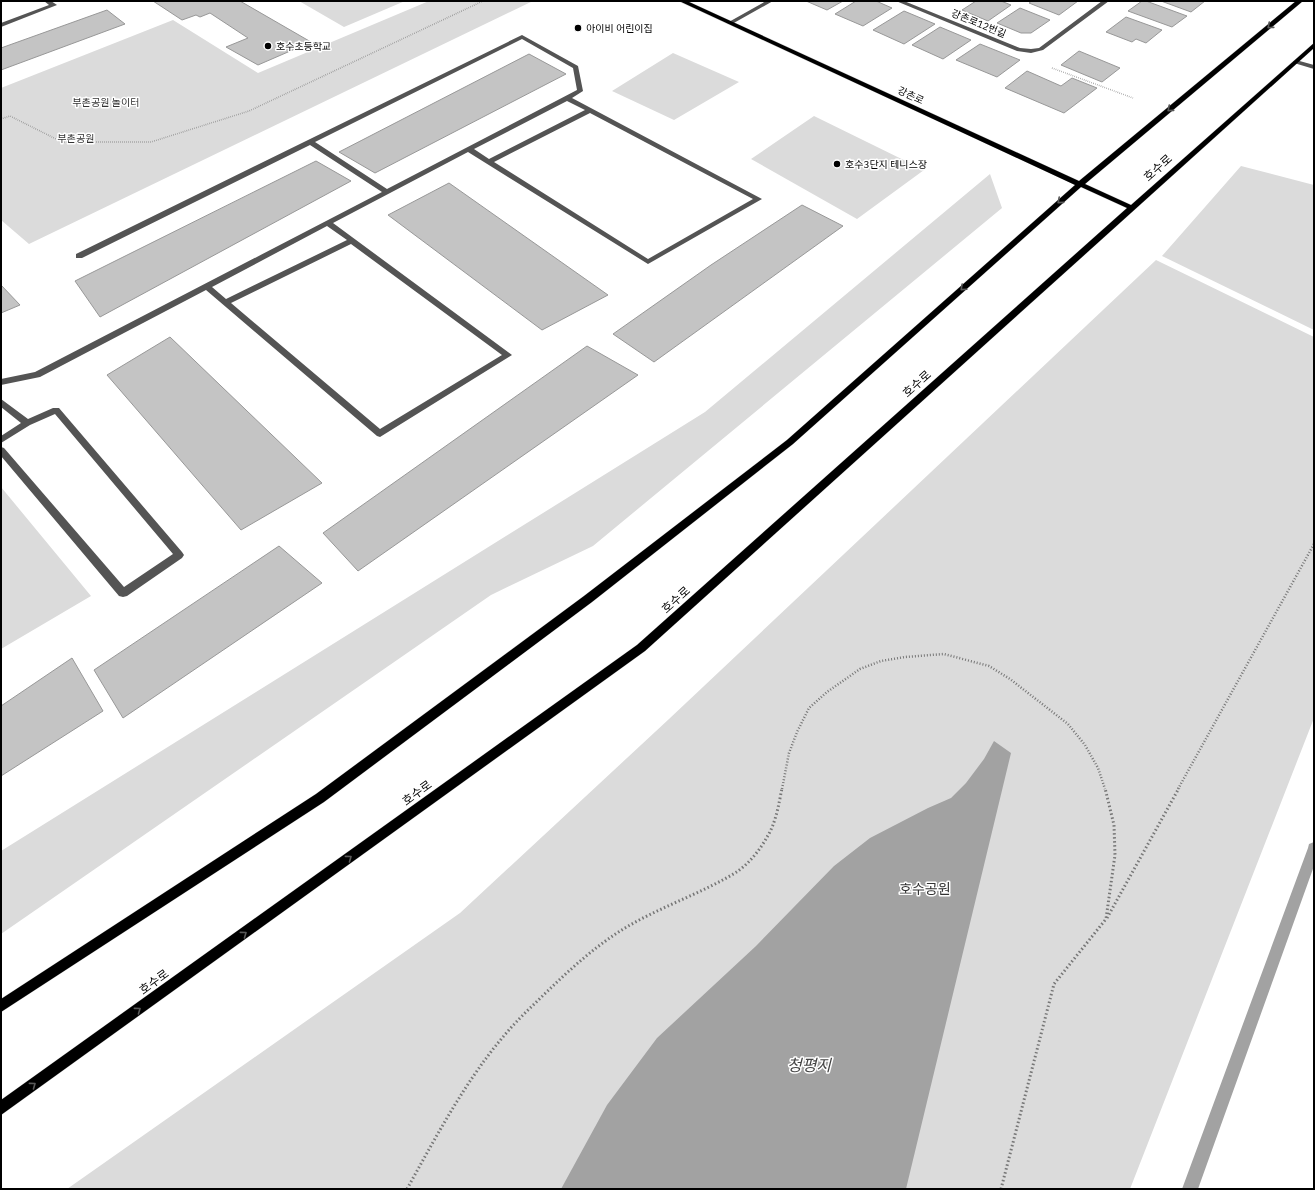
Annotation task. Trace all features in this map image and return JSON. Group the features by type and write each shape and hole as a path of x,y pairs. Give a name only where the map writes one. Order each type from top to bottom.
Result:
{"main road":[{"name":"강촌로","path":"682,1 1132,208"},
{"path":"1,1006 320,798 588,599 790,442 1080,184 1300,1"},
{"name":"호수로","path":"1,1108 641,648 1314,45"}],"street":[{"path":"1,25 54,5 47,1"},
{"path":"730,23 770,1"},
{"name":"강촌로12번길","path":"899,1 991,40 1019,50 1031,51"},
{"path":"1031,51 1041,49 1103,2"},
{"path":"1,382 37,375 580,91 576,67 522,37 78,256"},
{"path":"1296,62 1314,67"},
{"path":"468,150 648,262 758,199 567,98"},
{"path":"489,162 590,110"},
{"path":"310,142 387,192"},
{"path":"206,286 380,434 508,355 328,222"},
{"path":"225,303 353,240"},
{"path":"1,402 27,423"},
{"path":"1,440 27,423 56,410 179,555 123,593 1,450"}],"path":[{"path":"1,119 10,116 62,142 150,142 249,111 483,1"},
{"path":"1031,51 1037,62 1133,98"},
{"path":"1002,1189 1054,984 1106,920 1314,544"},
{"path":"407,1189 443,1125 485,1058 523,1015 594,949 625,928 736,872 754,855 768,836 778,806 789,753 796,732 809,708 827,692 860,669 881,662 920,655 944,654 967,659 989,666 1010,679 1068,724 1085,745 1098,768 1108,796 1114,825 1115,855 1106,920"}],"green space":[{"path":"299,1 405,1 344,27"},
{"name":"부촌공원","path":"429,1 533,1 29,244 1,220 1,88 173,20 258,73"},
{"path":"673,53 739,82 674,120 612,91"},
{"name":"호수3단지 테니스장","path":"814,116 924,170 857,219 751,159"},
{"path":"1241,166 1314,185 1314,330 1162,256"},
{"path":"990,174 1002,208 593,546 491,595 1,934 1,851 705,412"},
{"name":"호수공원","path":"1156,260 1314,337 1314,718 1130,1189 67,1189 460,913 669,719"},
{"path":"1,487 91,596 1,649"}],"water":[{"name":"청평지","path":"994,741 1011,753 906,1189 561,1189 607,1105 657,1038 756,946 834,866 870,838 928,808 951,798 966,783 984,759"}],"building":[{"path":"153,1 240,1 311,42 258,65 226,47 248,38 210,13 200,17 196,15 182,20"},
{"path":"806,1 843,1 827,10"},
{"path":"856,1 876,1 892,8 863,26 835,14"},
{"path":"976,1 1001,1 1011,5 988,21 962,10"},
{"path":"1032,1 1078,1 1059,15 1029,3"},
{"path":"1142,1 1146,1 1187,16 1172,27 1128,11"},
{"path":"1161,1 1205,1 1191,12"},
{"path":"1020,8 1050,20 1031,33 1021,33 997,23"},
{"path":"107,10 125,24 1,70 1,48"},
{"path":"904,11 935,24 904,44 873,30"},
{"path":"1126,17 1162,30 1146,43 1136,39 1132,42 1106,32"},
{"path":"940,27 971,40 943,59 912,45"},
{"path":"980,44 1020,60 997,77 956,60"},
{"path":"1079,51 1120,68 1102,82 1061,65"},
{"path":"529,54 566,74 375,173 339,152"},
{"path":"1027,71 1061,86 1072,78 1097,88 1064,113 1005,88"},
{"path":"316,161 351,181 100,317 75,281"},
{"path":"449,183 608,295 542,330 388,215"},
{"path":"802,205 843,226 654,362 613,334 711,265"},
{"path":"1,285 20,305 1,313"},
{"path":"170,337 322,483 241,530 107,375"},
{"path":"587,346 638,375 358,571 323,533"},
{"path":"279,546 322,583 123,718 94,670"},
{"path":"72,658 103,711 1,776 1,706"}],"waterway":[{"path":"1190,1189 1314,848"}],"place":[{"name":"아이비 어린이집","path":"578,28"},
{"name":"호수초등학교","path":"268,46"},
{"name":"호수3단지 테니스장","path":"837,164"}],"park label":[{"name":"부촌공원 놀이터","path":"106,102"}]}
